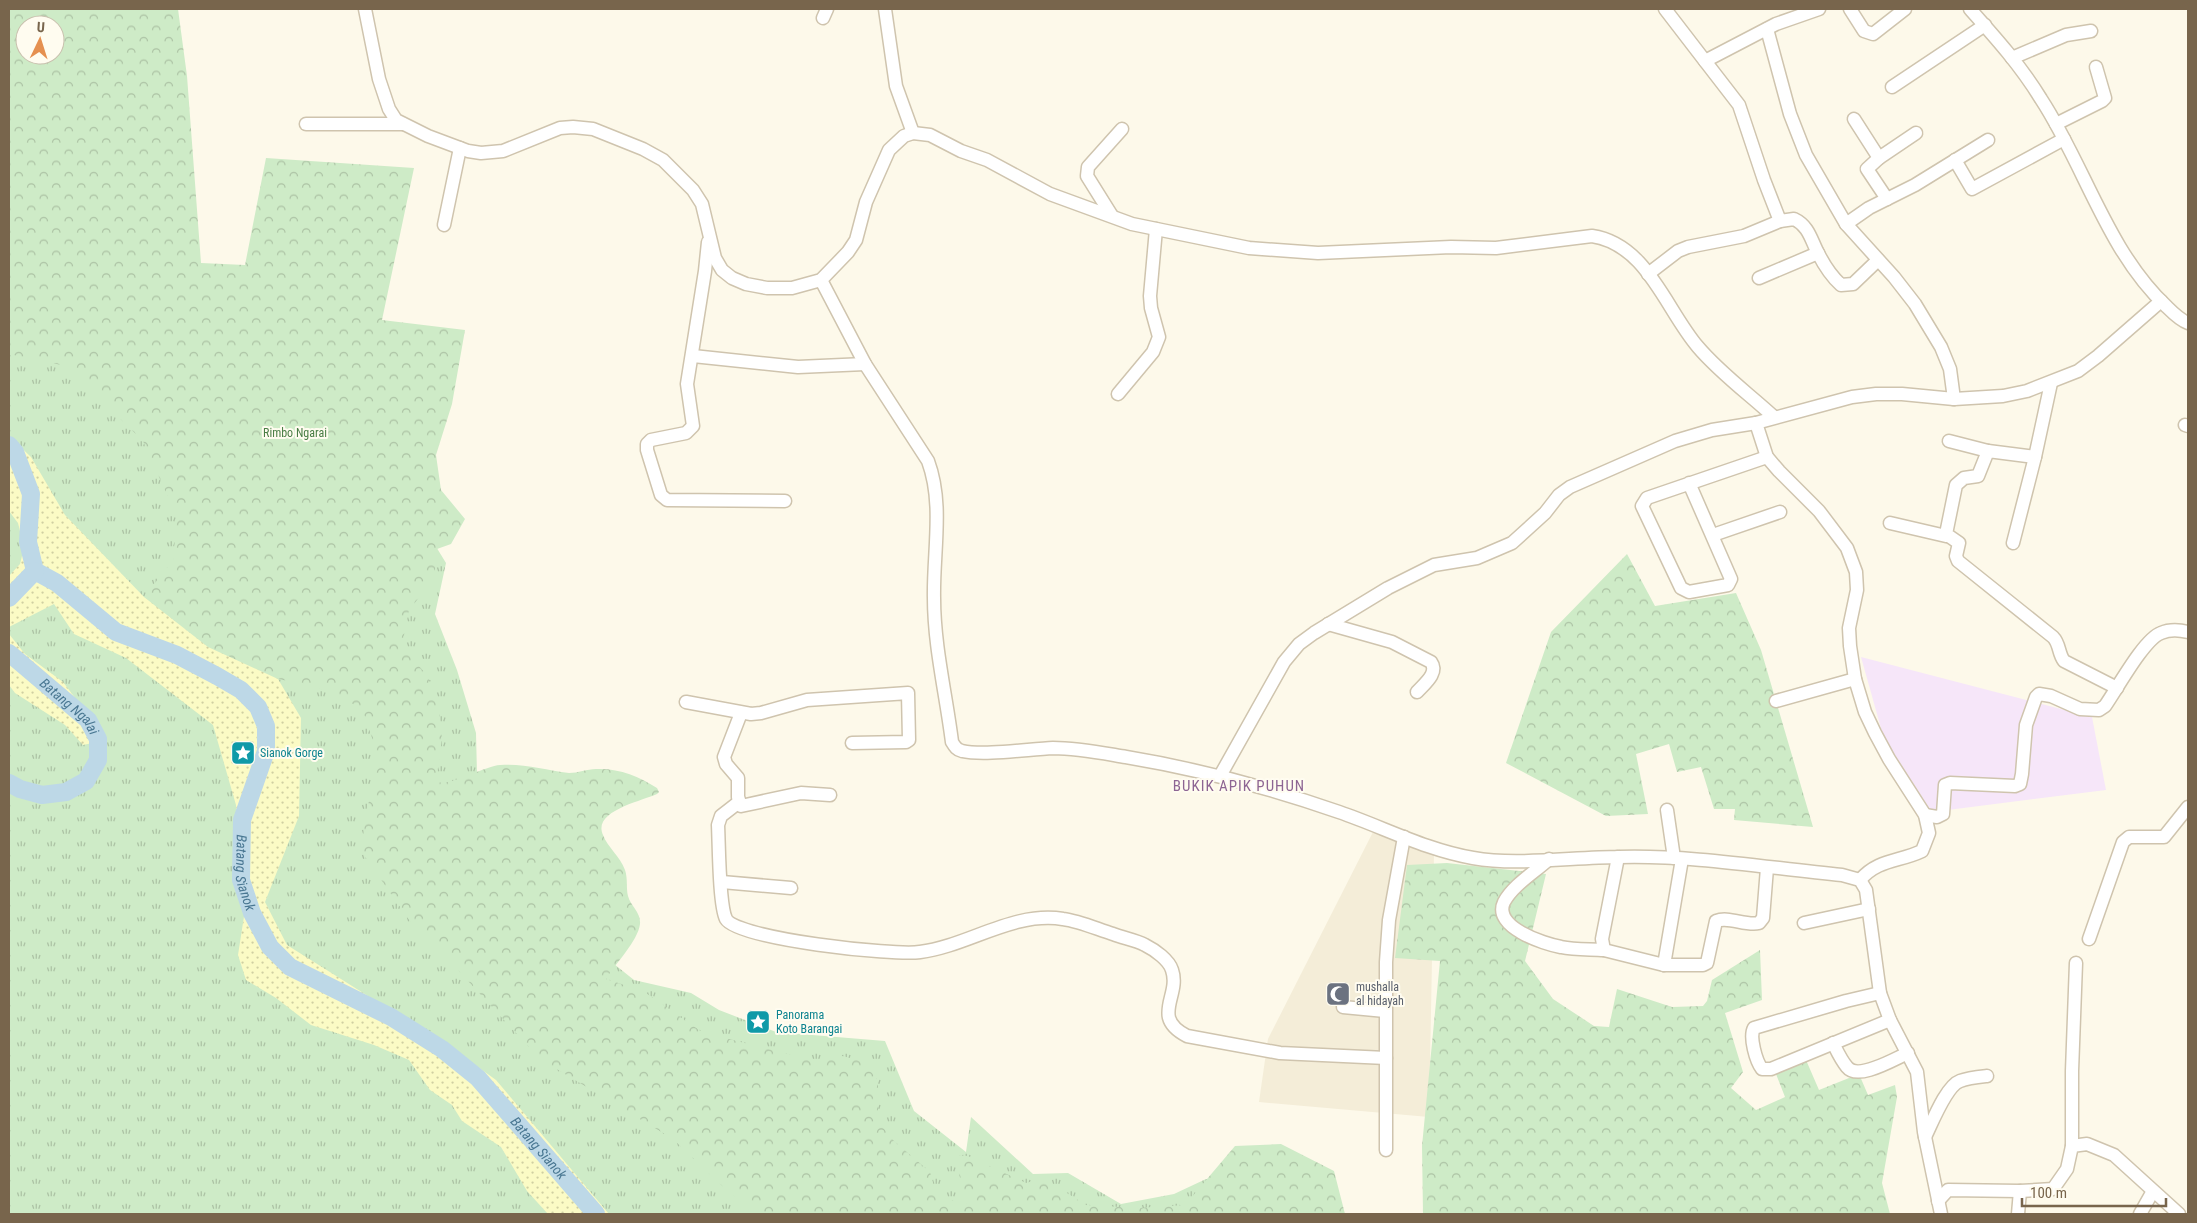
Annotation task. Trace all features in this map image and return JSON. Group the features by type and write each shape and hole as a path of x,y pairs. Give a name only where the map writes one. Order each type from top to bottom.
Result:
{"street":[{"path":"365,9 379,79 388,109 396,120 460,148 482,153 503,151 560,128 593,129 643,149 662,160 693,190 702,204 715,258 722,270 732,278 746,284 767,288 792,288 821,280 848,252 856,240 866,202 889,150 904,136 913,133 930,135 987,160 1050,194 1132,224 1249,248 1318,252 1434,247 1496,248 1592,236 1606,238 1631,254 1648,274 1697,347 1774,417"},
{"path":"885,9 896,86 913,133"},
{"path":"1665,9 1739,105 1780,222"},
{"path":"1705,61 1766,29 1819,9"},
{"path":"1850,9 1864,31 1873,34 1905,9"},
{"path":"1970,9 2012,58 2041,98 2106,222 2136,271 2161,301 2187,323"},
{"path":"1892,87 1984,25"},
{"path":"1766,29 1798,136 1806,155 1846,224 1915,304 1941,347 1950,369 1954,399"},
{"path":"2012,58 2066,36 2091,31"},
{"path":"2056,124 2105,98 2096,67"},
{"path":"1854,119 1879,158"},
{"path":"306,124 403,124"},
{"path":"1112,216 1086,172 1088,167 1122,129"},
{"path":"1887,199 1867,169 1879,158 1916,133"},
{"path":"1955,160 1972,188 2064,139"},
{"path":"1846,224 1869,208 1988,140"},
{"path":"444,225 460,148"},
{"path":"1648,274 1683,249 1744,236 1780,222 1794,219 1806,227 1832,277 1841,285 1853,284 1878,260"},
{"path":"709,227 705,271 693,356 687,384 692,426 686,433 651,440 647,444 647,450 661,495 667,500 785,501"},
{"path":"1118,394 1153,352 1159,338 1151,308 1150,296 1156,229"},
{"path":"1759,278 1818,253"},
{"path":"821,280 864,364 895,414 920,448 933,474 936,496 935,622 952,742 955,748 975,752 1056,748 1082,750 1220,776 1314,803 1431,847 1473,858 1549,860 1618,856 1678,859 1842,875 1860,880 1866,890 1880,993 1890,1020 1917,1072 1920,1084 1925,1137 1941,1199 2053,1189 2068,1169 2072,1146 2072,1071 2076,963"},
{"path":"1220,776 1284,662 1299,644 1388,588 1434,564 1477,558 1512,543 1539,519 1559,495 1597,474 1675,441 1712,430 1756,423 1852,397 1876,394 1954,399 2003,396 2028,391 2078,371 2161,301"},
{"path":"693,356 798,367 864,364"},
{"path":"2013,543 2036,458 2051,383"},
{"path":"1756,423 1767,457 1819,510 1848,548 1856,572 1857,590 1849,628 1850,654 1855,678 1865,712 1875,733 1925,816 1928,833 1922,852 1869,869 1860,880"},
{"path":"1949,441 2036,458"},
{"path":"1946,536 1956,485 1964,478 1978,476 1988,450"},
{"path":"1689,483 1713,535 1730,582 1728,585 1690,592 1681,588 1642,506 1647,498 1689,483 1767,457"},
{"path":"1713,535 1780,512"},
{"path":"1890,523 1946,536 1958,543 1956,556 1958,561 2053,637 2059,645 2061,657 2064,661 2117,688"},
{"path":"1328,624 1392,642 1431,662 1434,666 1434,672 1417,692"},
{"path":"1925,816 1937,817 1943,814 1945,784 2015,786 2020,784 2026,725 2036,697 2039,694 2051,696 2080,709 2099,710 2105,706 2147,643 2161,633 2178,630 2188,632"},
{"path":"1776,701 1855,678"},
{"path":"686,702 741,714 761,713 807,700 908,693 909,740 906,742 852,743"},
{"path":"741,714 724,757 726,764 738,778 739,802 741,806 800,794 830,795"},
{"path":"739,802 721,816 718,825 726,918 730,924 737,928 783,940 887,952 920,952 942,948 1022,921 1041,918 1063,919 1145,944 1167,960 1172,970 1173,980 1168,1014 1170,1023 1177,1031 1187,1036 1280,1053 1386,1058"},
{"path":"2089,939 2123,842 2129,837 2164,837 2188,808"},
{"path":"1664,965 1678,859 1667,810"},
{"path":"1386,1150 1385,1011 1389,920 1404,837"},
{"path":"1604,950 1602,939 1618,856"},
{"path":"1549,860 1512,892 1504,903 1502,911 1504,919 1518,931 1545,944 1563,948 1604,950 1664,965 1703,965 1707,963 1716,921 1721,919 1751,924 1759,923 1762,918 1767,868"},
{"path":"722,882 791,888"},
{"path":"1804,923 1869,910"},
{"path":"1880,993 1757,1026 1752,1031 1759,1065 1765,1070 1771,1070 1890,1020"},
{"path":"1343,1007 1385,1011"},
{"path":"1833,1043 1847,1068 1854,1073 1863,1073 1908,1053"},
{"path":"1925,1137 1947,1093 1954,1084 1959,1081 1987,1076"},
{"path":"2072,1146 2087,1144 2114,1155 2179,1214"},
{"path":"2018,1214 2020,1191"},
{"path":"2140,1214 2153,1192"}],"shaded area":[{"path":"1861,657 2092,717 2106,790 1932,812 1884,739"},
{"path":"1373,832 1434,855 1429,1117 1259,1102 1268,1039"}],"green space":[{"name":"Rimbo Ngarai","path":"9,9 178,9 187,76 201,263 245,265 266,158 414,168 382,320 465,330 452,404 436,455 441,490 465,519 451,544 437,549 434,579 409,610 403,640 411,657 425,673 431,684 439,710 442,738 437,775 438,782 450,782 493,766 509,765 569,773 593,769 620,771 635,776 657,788 659,792 657,794 611,813 605,819 602,827 605,840 625,870 628,896 640,920 635,938 606,979 643,991 702,1032 819,1062 843,1056 867,1063 878,1081 878,1121 893,1140 930,1172 937,1197 971,1204 963,1189 954,1155 968,1156 1026,1183 1043,1178 1086,1205 1138,1208 1185,1205 1235,1146 1281,1144 1334,1171 1345,1214 756,1214 720,1184 673,1139 540,1059 457,969 412,924 361,851 367,807 375,785 376,750 362,708 314,686 278,679 208,647 144,597 173,560 177,517 143,441 66,366 9,354"},
{"name":"Sianok Gorge","path":"9,277 424,527 446,563 435,614 457,670 476,733 477,774 604,956 634,980 691,993 719,1010 776,1032 885,1041 914,1111 966,1152 971,1117 1033,1174 1068,1173 1121,1204 1174,1194 1206,1179 1327,1214 9,1214"},
{"path":"1627,554 1655,606 1736,593 1761,650 1813,827 1734,820 1735,809 1714,809 1701,767 1677,772 1669,744 1636,754 1648,814 1606,816 1506,763 1551,632"},
{"path":"1447,863 1546,874 1525,961 1553,999 1594,1026 1609,1027 1617,989 1672,1007 1703,1006 1707,1001 1712,980 1760,950 1762,1000 1725,1013 1743,1072 1731,1088 1756,1110 1785,1097 1776,1074 1806,1060 1819,1090 1859,1074 1868,1095 1895,1085 1897,1097 1882,1183 1890,1214 1423,1214 1422,1146 1440,961 1395,958 1407,865"}],"sand":[{"path":"9,436 31,457 65,515 144,597 208,647 278,679 301,718 299,816 265,902 287,945 460,1054 496,1080 609,1214 548,1214 527,1191 501,1147 462,1121 452,1105 430,1090 409,1060 374,1045 311,1025 276,998 246,980 238,955 245,910 240,877 236,805 213,725 126,658 74,634 54,604 9,627 9,576 20,564 24,548 18,523 9,511"},
{"path":"9,634 25,654 63,682 107,740 83,745 65,725 15,693 9,685"}],"waterway":[{"name":"Batang Sianok","path":"9,445 15,452 31,494 28,542 35,571 57,583 116,632 177,655 217,676 241,690 258,707 266,726 266,751 242,820 241,880 252,913 270,947 290,967 391,1017 442,1049 478,1078 596,1214"},
{"name":"Batang Ngalai","path":"9,598 35,571"},
{"name":"Batang Ngalai","path":"9,653 88,720 98,739 98,760 86,781 66,792 42,795 20,789 9,783"}],"place":[{"name":"Sianok Gorge","path":"243,753"},
{"name":"mushalla al hidayah","path":"1338,994"},
{"name":"Panorama Koto Barangai","path":"758,1022"}],"district":[{"name":"BUKIK APIK PUHUN","path":"1239,786"}]}
